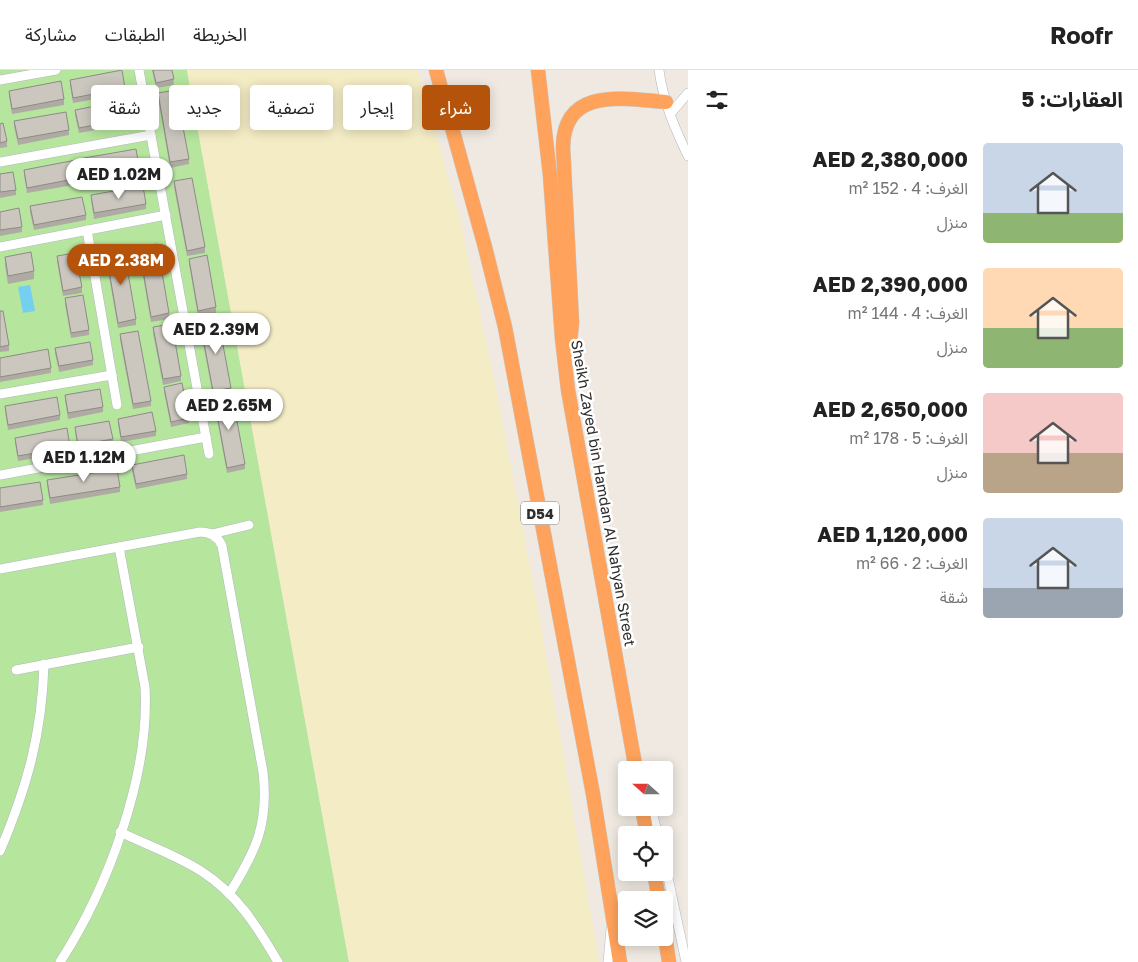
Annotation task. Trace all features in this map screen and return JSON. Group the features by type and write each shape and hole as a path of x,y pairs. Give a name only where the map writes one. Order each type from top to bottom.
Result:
{"highway":[{"name":"D54","path":"436,70 505,327 593,794 612,922 620,962"},
{"name":"Sheikh Zayed bin Hamdan Al Nahyan Street","path":"538,70 550,175 564,358 576,442 634,761"},
{"path":"564,358 570,343 572,322 563,147 567,126 571,118 582,108 601,99 614,98 668,108"},
{"path":"666,946 669,962"}],"street":[{"path":"0,80 56,70"},
{"path":"139,70 210,454"},
{"path":"659,70 668,108 688,156"},
{"path":"668,108 688,93"},
{"path":"0,162 151,135"},
{"path":"0,247 166,215"},
{"path":"87,230 118,405"},
{"path":"0,394 112,374"},
{"path":"0,475 206,437"},
{"path":"0,569 200,532 212,534 249,525"},
{"path":"212,534 222,546 264,785 264,812 258,839 250,860 229,894"},
{"path":"60,962 90,909 120,832 135,784 146,724 145,687 139,647 119,547"},
{"path":"599,566 609,596 641,761"},
{"path":"16,670 139,647"},
{"path":"0,850 33,759 43,696 44,664"},
{"path":"120,832 193,866 229,894 256,924 278,962"},
{"path":"669,881 686,962"},
{"path":"608,962 612,922"}],"green space":[{"path":"0,70 187,70 190,85 169,85 169,130 198,130 349,962 0,962"}],"sand":[{"path":"187,70 417,70 422,85 422,130 435,130 460,219 498,398 539,614 599,962 349,962 198,130 240,130 240,85 190,85"}],"water":[{"path":"30,285 35,311 23,313 18,287"}],"building":[{"path":"122,70 124,85 91,85 91,95 73,98 70,80"},
{"path":"153,70 172,70 174,79 156,83"},
{"path":"61,81 64,99 12,109 9,91"},
{"path":"169,91 169,130 184,130 189,159 170,162 159,93"},
{"path":"91,107 91,126 79,128 75,110"},
{"path":"66,112 69,130 18,139 14,121"},
{"path":"3,123 7,141 0,143 0,124"},
{"path":"136,149 139,167 88,177 84,158"},
{"path":"76,160 79,178 27,188 24,170"},
{"path":"13,172 16,190 0,192 0,174"},
{"path":"192,178 205,247 187,251 174,181"},
{"path":"143,186 146,204 94,213 91,195"},
{"path":"82,197 86,215 34,225 30,206"},
{"path":"19,208 22,227 0,230 0,212"},
{"path":"157,244 169,313 151,317 139,247"},
{"path":"124,250 136,319 118,323 106,253"},
{"path":"31,252 34,271 8,276 5,257"},
{"path":"75,253 82,287 63,291 57,256"},
{"path":"207,255 216,307 198,311 189,259"},
{"path":"83,295 89,330 71,333 65,298"},
{"path":"0,311 3,311 9,345 0,347"},
{"path":"218,318 231,388 213,391 200,322"},
{"path":"172,324 181,376 163,379 153,327"},
{"path":"138,331 151,401 133,404 120,334"},
{"path":"90,342 93,360 59,366 55,348"},
{"path":"48,349 51,368 0,377 0,358"},
{"path":"182,383 189,418 171,422 164,387"},
{"path":"100,389 103,407 68,413 65,395"},
{"path":"232,395 245,464 227,468 214,398"},
{"path":"57,397 60,415 8,425 5,406"},
{"path":"152,412 156,431 121,437 118,419"},
{"path":"109,421 113,439 78,445 75,427"},
{"path":"67,428 70,447 18,456 15,438"},
{"path":"184,455 187,474 136,484 132,465"},
{"path":"117,469 120,487 50,498 47,480"},
{"path":"40,482 43,500 0,507 0,488"}]}
